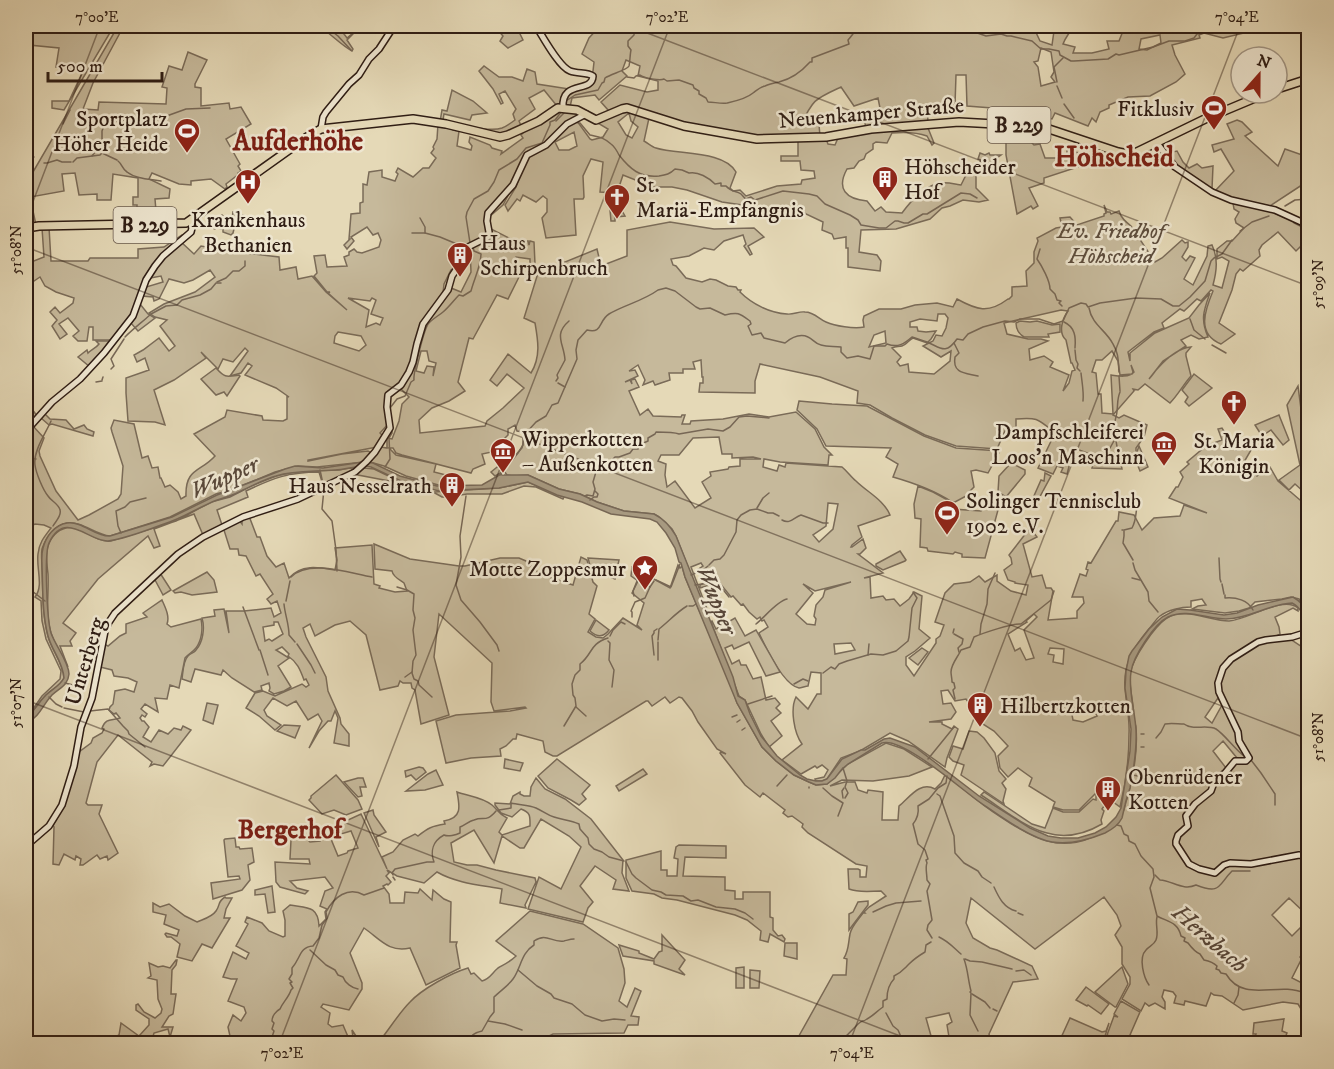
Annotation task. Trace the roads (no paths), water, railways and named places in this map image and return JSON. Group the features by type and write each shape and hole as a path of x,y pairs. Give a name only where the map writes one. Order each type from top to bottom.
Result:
{"main road":[{"path":"26,56 29,26"},
{"path":"321,129 326,112 359,75 394,26"},
{"path":"536,26 564,68 572,72 594,76 592,83 566,94 563,99 563,108"},
{"path":"1289,85 1308,79"},
{"name":"B 229","path":"1158,142 1239,105"},
{"name":"B 229","path":"26,230 33,226 182,224 321,129 413,119 446,123 493,137 505,137 554,110 563,108 578,110 583,116"},
{"name":"Neuenkamper Straße","path":"583,116 597,120 628,108 689,127 757,139 825,137 871,129 958,122 1034,126 1125,154 1137,152 1158,142"},
{"name":"Unterberg","path":"26,846 49,826 62,805 74,766 81,727 92,698 104,636 109,622 118,609 189,546 228,523 298,499 355,472 373,454 390,428 387,407 389,394 401,385 409,372 423,324 448,290 468,247 488,237 489,212 513,185 527,155 546,145 565,125 583,116"},
{"path":"1158,142 1175,167 1207,189 1231,200 1275,210 1308,225"},
{"path":"26,431 52,402 80,379 130,320 149,274 160,259 191,232 191,220"},
{"path":"1308,632 1258,642 1226,664 1220,676 1218,688 1248,760 1235,761 1226,773 1215,780 1211,791 1194,804 1185,817 1188,826 1176,838 1177,848 1191,866 1212,873 1230,863 1251,864 1299,855 1305,856 1308,860"}],"waterway":[{"path":"325,26 351,50"},
{"path":"566,101 575,95 598,90 605,78 628,68 631,50 628,41 634,35 635,26"},
{"path":"627,77 634,78 640,75 659,80 679,80 693,85 708,102 727,103 741,100 762,87 788,79 812,62 812,58 849,44 848,40 860,26"},
{"path":"954,26 986,36 1001,34 1032,41 1041,49 1059,51 1060,55 1071,61 1108,59 1116,54 1153,47 1169,41 1185,41 1213,28 1227,26"},
{"path":"1231,26 1253,28 1263,26"},
{"path":"1057,82 1054,67 1063,58"},
{"path":"1057,86 1062,98"},
{"path":"1064,104 1074,118"},
{"path":"92,156 102,143 105,123 128,119 133,125 139,126 186,109 210,108"},
{"path":"63,124 70,110"},
{"path":"470,243 466,217 474,199 488,191 499,170 517,159 526,148 542,143 550,122 555,120 562,111"},
{"path":"556,121 565,112"},
{"path":"578,123 590,135 601,138 614,146 627,164 636,172 646,176 668,174 675,169 696,173 707,177 715,184 721,183 721,186 726,186 746,199 751,197 755,200 783,191 809,194 817,196 825,204 850,215 861,225 886,228 895,221 908,223 961,193 977,198"},
{"path":"73,162 77,158 102,153 117,160"},
{"path":"26,157 34,157"},
{"path":"44,163 57,160 71,162"},
{"path":"118,161 124,169 135,176 161,181"},
{"path":"1285,206 1295,200 1308,199"},
{"path":"1240,231 1252,222 1269,216"},
{"path":"420,218 425,227 425,233 464,247"},
{"path":"412,233 425,233"},
{"path":"500,475 523,445 525,434 536,422 546,416 552,405 558,403 577,359 578,340 587,330 598,329 609,314 658,290 666,288 675,291 700,309 710,308 725,315 736,313 741,315 750,321 751,324 748,326 752,335 761,333 764,338 785,343 795,337 805,336 819,344 841,347 841,352 847,358 858,356 870,359 874,346 898,345 912,337 946,349 957,339 963,340 968,334 983,327 1005,321 1039,319 1054,324 1063,321 1069,308 1081,303 1088,307 1136,298 1161,299 1173,306 1179,306 1205,281 1211,261 1222,254 1232,240"},
{"path":"390,408 397,399 405,396 414,380 419,352 428,324 459,295 463,296 471,291 481,259 481,254 474,251 473,247"},
{"path":"1040,249 1037,259 1050,289 1057,300 1061,301 1059,303 1062,306"},
{"path":"217,282 226,278 233,271 239,271 245,266 245,261"},
{"path":"151,314 166,306 177,305 182,300 200,295 216,283 221,283"},
{"path":"1089,308 1093,319 1115,348 1119,372"},
{"path":"125,337 150,315"},
{"path":"1190,319 1194,330 1205,339"},
{"path":"556,381 565,360 560,335 569,321"},
{"path":"1064,322 1074,333 1075,348"},
{"path":"111,369 114,366 111,359 124,339"},
{"path":"954,343 959,353 955,357 958,370 978,376"},
{"path":"1212,345 1226,353"},
{"path":"1075,350 1077,368 1080,371"},
{"path":"1081,373 1083,401"},
{"path":"1119,376 1120,391"},
{"path":"96,382 102,381"},
{"path":"558,383 565,387"},
{"path":"1118,453 1115,423 1120,392"},
{"path":"585,496 593,496 595,489 593,482 598,465 630,453 633,449 638,449 639,445 648,441 648,438 656,432 679,434 708,429 723,431 739,417 769,418"},
{"path":"51,421 38,448 35,465 44,490 60,510 59,517 53,526"},
{"path":"385,467 390,459 389,438 392,427"},
{"path":"1105,457 1115,439"},
{"path":"26,455 36,459"},
{"path":"320,470 323,484"},
{"path":"324,489 322,509 332,521 337,571"},
{"path":"590,500 597,497 598,494 595,491"},
{"path":"757,508 769,493"},
{"path":"466,496 460,536 461,557 456,585 461,600 480,622 499,651"},
{"path":"121,533 116,511 130,502 146,498"},
{"path":"1124,530 1132,528 1138,503"},
{"name":"Wupper","path":"709,565 724,555 736,532 737,520 741,515 757,509 779,516"},
{"path":"782,520 790,521 801,515 828,523"},
{"path":"1124,531 1123,543 1133,560"},
{"path":"1219,558 1221,582"},
{"path":"1133,563 1148,592 1149,601 1158,612"},
{"path":"656,580 671,587 680,564"},
{"name":"Wupper","path":"691,575 708,566"},
{"path":"291,577 299,572 318,568 341,570 372,577"},
{"path":"980,634 988,589 995,573"},
{"path":"1132,578 1140,580"},
{"path":"286,601 290,581"},
{"path":"634,596 633,591 637,581 650,587 654,581"},
{"name":"Wupper","path":"695,585 717,582 729,597"},
{"path":"1222,584 1224,594"},
{"path":"26,586 31,590"},
{"path":"397,587 414,594 413,630 416,655 412,673 414,679 432,697"},
{"path":"632,617 631,611 635,602 645,598 650,587"},
{"path":"32,591 45,601"},
{"path":"955,699 951,669 961,650 970,647 974,637 1021,624 1051,600 1054,591"},
{"path":"823,673 847,661 871,654 883,655 896,651 908,641 912,608 917,598 913,592"},
{"path":"1225,595 1225,598 1245,602 1253,610"},
{"path":"756,624 775,606 787,599"},
{"path":"284,604 289,635 295,642"},
{"name":"Wupper","path":"689,606 696,604"},
{"path":"658,640 659,629 687,606"},
{"path":"243,607 259,650"},
{"path":"610,636 621,622 625,624"},
{"path":"654,655 652,636 657,629"},
{"path":"953,633 954,629"},
{"path":"954,634 963,639 958,648 959,652"},
{"path":"564,726 576,706 572,684 575,675 580,670 580,664 597,643 608,638"},
{"path":"608,641 610,643 609,660 614,670 612,687"},
{"path":"658,642 658,660"},
{"path":"297,644 315,673"},
{"path":"868,655 869,644"},
{"path":"260,650 268,675"},
{"path":"405,677 412,672"},
{"path":"794,684 803,679 808,681"},
{"path":"65,683 73,685"},
{"path":"748,704 772,696"},
{"path":"49,697 62,707"},
{"path":"576,707 586,716"},
{"path":"64,708 84,712"},
{"path":"90,711 108,709 129,734 145,747"},
{"path":"732,717 737,715"},
{"path":"1156,738 1165,724 1212,728 1219,731 1244,756"},
{"path":"928,759 954,727"},
{"path":"1251,760 1275,794 1275,805"},
{"path":"843,768 848,793 845,798"},
{"path":"777,786 787,775"},
{"path":"1133,775 1153,779"},
{"path":"932,938 927,930 932,920 927,891 930,884 926,871 926,860 928,859 925,850 918,844 913,824 918,815 918,806 946,783 947,776"},
{"path":"823,788 843,803 838,816"},
{"path":"843,798 844,788"},
{"path":"937,794 940,796 954,836 955,853 964,863 978,871 991,883"},
{"path":"499,810 511,808 511,803 536,808 552,816 579,824 594,849 609,857 624,861"},
{"path":"393,875 395,869 434,862 433,847 440,837 460,833 460,827 477,819 487,818 496,811"},
{"name":"Herzbach","path":"1117,825 1121,826 1129,841 1135,844 1141,856 1153,869 1154,877 1150,888 1157,916 1175,925 1181,936 1185,938 1184,941 1204,960 1216,965 1216,969 1226,974 1233,983 1242,988 1294,990 1304,993 1308,998"},
{"path":"626,862 632,874 652,890 666,895 683,896 691,901 698,900 716,907 735,909 753,919"},
{"path":"1155,875 1160,880 1182,886 1196,885 1215,889 1232,871 1250,871"},
{"path":"994,887 1005,905 1016,911"},
{"path":"268,1044 274,1031 272,1029 273,1017 293,988 289,979 292,968 305,948 313,946 319,938 329,907 347,892 364,895 384,888"},
{"path":"873,912 896,903 921,901"},
{"path":"1018,913 1023,915"},
{"path":"1149,985 1145,978 1142,958 1156,940 1157,917"},
{"path":"469,1044 471,1036 482,1031 494,1012 494,997 516,975 526,952 534,945 534,941 542,937 560,941 574,939"},
{"path":"939,937 961,954"},
{"path":"835,1044 883,1007 883,1001 887,999 888,989 894,976 925,952 926,945 931,942"},
{"path":"310,950 343,977 349,985 358,989"},
{"path":"964,959 971,991 970,1015 978,1031"},
{"path":"965,959 1012,969"},
{"path":"518,970 554,998 572,1004 585,1015 602,1021 625,1020"},
{"path":"1016,971 1024,970 1031,975"},
{"path":"1234,1003 1239,987"},
{"path":"972,994 990,1008"},
{"path":"993,1009 997,1011"},
{"path":"886,1013 907,1044"},
{"path":"488,1021 522,1030"}],"place":[{"name":"Fitklusiv","path":"1214,131"},
{"name":"Sportplatz Höher Heide","path":"187,154"},
{"name":"Höhscheider Hof","path":"885,202"},
{"name":"Krankenhaus Bethanien","path":"248,205"},
{"name":"St. Mariä-Empfängnis","path":"617,220"},
{"name":"Haus Schirpenbruch","path":"460,278"},
{"name":"St. Maria Königin","path":"1234,426"},
{"name":"Dampfschleiferei Loos'n Maschinn","path":"1164,467"},
{"name":"Wipperkotten – Außenkotten","path":"503,474"},
{"name":"Haus Nesselrath","path":"452,508"},
{"name":"Solinger Tennisclub 1902 e.V.","path":"947,536"},
{"name":"Motte Zoppesmur","path":"645,591"},
{"name":"Hilbertzkotten","path":"980,728"},
{"name":"Obenrüdener Kotten","path":"1108,812"}],"district":[{"name":"Aufderhöhe","path":"298,140"},
{"name":"Höhscheid","path":"1114,156"},
{"name":"Bergerhof","path":"290,829"}],"park label":[{"name":"Ev. Friedhof Höhscheid","path":"1111,242"}]}
